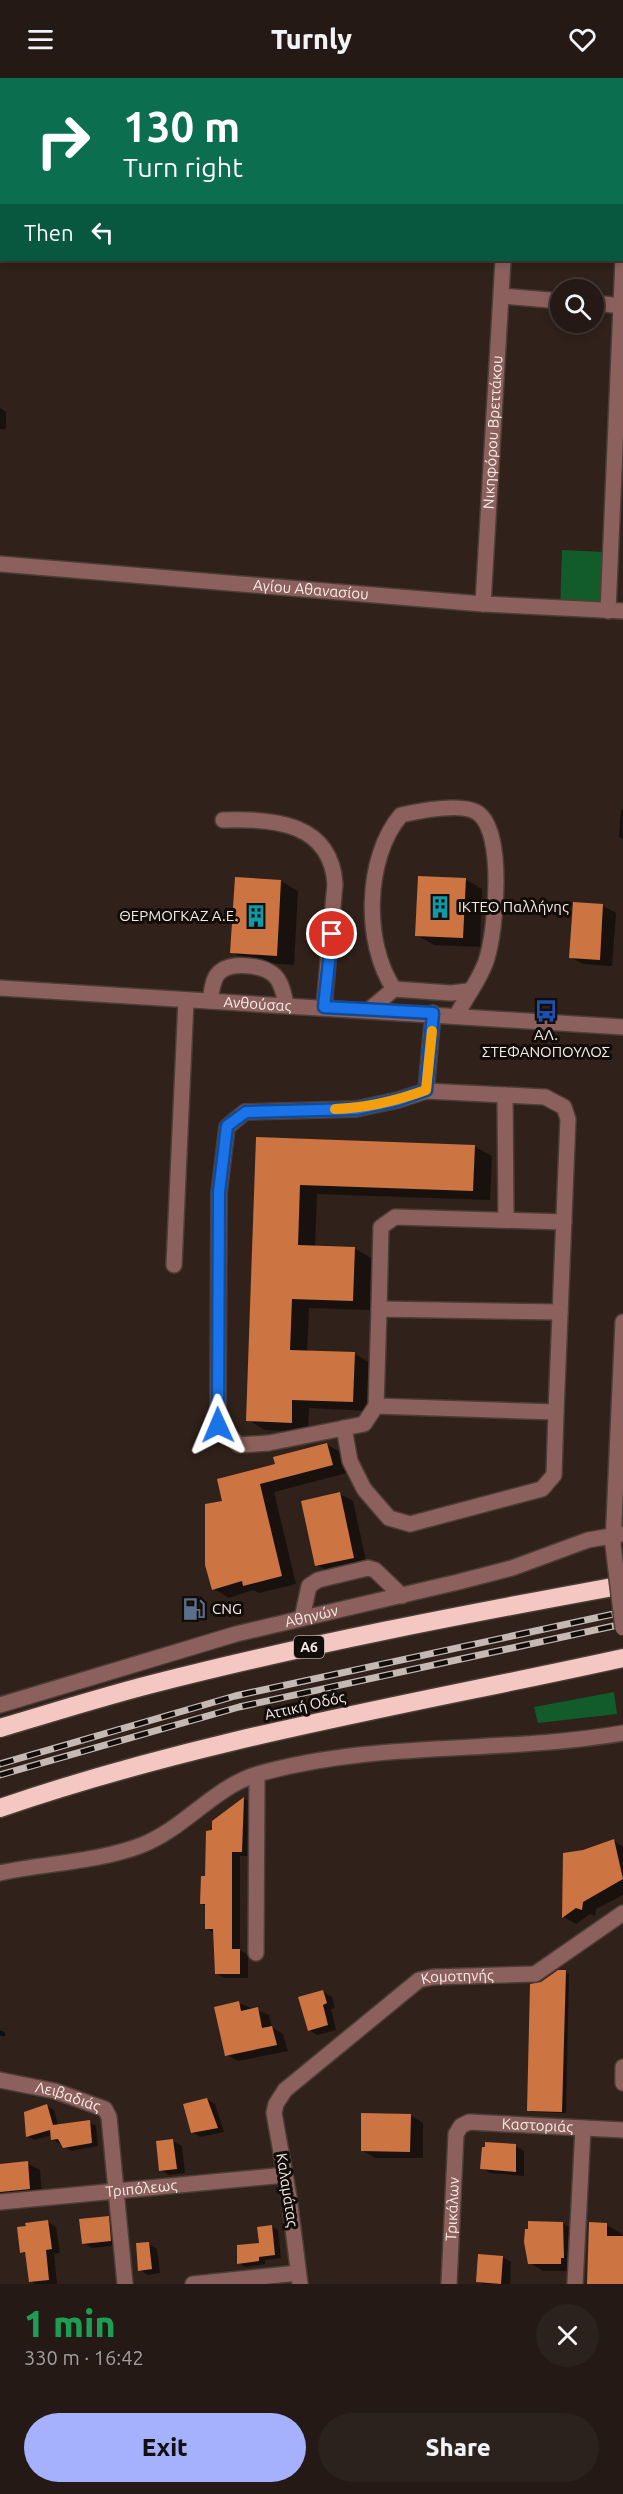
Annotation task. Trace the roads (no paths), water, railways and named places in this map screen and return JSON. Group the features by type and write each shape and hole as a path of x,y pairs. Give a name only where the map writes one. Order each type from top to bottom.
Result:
{"highway":[{"name":"Α6","path":"0,1728 151,1684 288,1651 470,1613 623,1585"},
{"name":"Αττική Οδός","path":"0,1808 135,1766 249,1737 623,1658"}],"street":[{"name":"Νικηφόρου Βρεττάκου","path":"483,604 503,261"},
{"path":"615,611 623,261"},
{"path":"502,296 550,300"},
{"path":"604,304 622,306"},
{"name":"Αγίου Αθανασίου","path":"0,564 483,604 615,611"},
{"path":"394,989 383,973 377,953 373,907 375,865 387,831 401,815 452,808 477,812 489,824 495,854 495,901 488,957 482,974 468,991 457,1015"},
{"path":"224,820 249,819 274,823 313,835 327,850 334,865 335,884 324,1007"},
{"path":"210,1001 213,982 221,971 234,966 261,967 275,975 286,1005"},
{"name":"Ανθούσας","path":"0,988 433,1013 623,1027"},
{"path":"369,1010 394,989 451,993 468,991"},
{"path":"174,1265 186,1000"},
{"path":"426,1090 433,1013"},
{"path":"344,1428 350,1461 364,1489 389,1518 410,1524 542,1490 554,1475 556,1412 564,1222 568,1119 564,1107 545,1097 426,1090 398,1100 356,1109 246,1112 227,1126 219,1192 218,1425 239,1445 269,1443 344,1428 364,1424 376,1406 381,1227 395,1217 564,1222"},
{"path":"505,1095 506,1220"},
{"path":"379,1309 560,1312"},
{"path":"623,1322 616,1538 623,1628"},
{"path":"376,1406 556,1412"},
{"name":"Αθηνών","path":"0,1705 225,1637 512,1568 588,1540 616,1538"},
{"path":"302,1618 309,1586 318,1580 368,1568 375,1570 402,1596"},
{"path":"0,1874 141,1845 164,1834 224,1790 257,1775 349,1756 407,1749 567,1741 623,1733"},
{"path":"256,1953 257,1775"},
{"name":"Κομοτηνής","path":"280,2098 419,1980 433,1977 535,1974 623,1913"},
{"path":"623,2067 623,2083"},
{"name":"Λειβαδιάς","path":"0,2080 55,2091 105,2109 117,2190 126,2284"},
{"name":"Καλαμάτας","path":"280,2098 274,2113 299,2278"},
{"name":"Καστοριάς","path":"456,2134 461,2126 469,2122 623,2130"},
{"path":"575,2284 583,2128"},
{"name":"Τρικάλων","path":"449,2284 456,2134"},
{"name":"Τριπόλεως","path":"0,2202 285,2175"},
{"path":"193,2284 299,2278"}],"railway":[{"path":"0,1764 235,1696 623,1612"},
{"path":"0,1775 239,1707 623,1624"}],"place":[{"name":"ΙΚΤΕΟ Παλλήνης","path":"440,907"},
{"name":"ΘΕΡΜΟΓΚΑΖ Α.Ε.","path":"256,916"},
{"name":"ΑΛ. ΣΤΕΦΑΝΟΠΟΥΛΟΣ","path":"546,1011"},
{"name":"CNG","path":"194,1609"}]}
